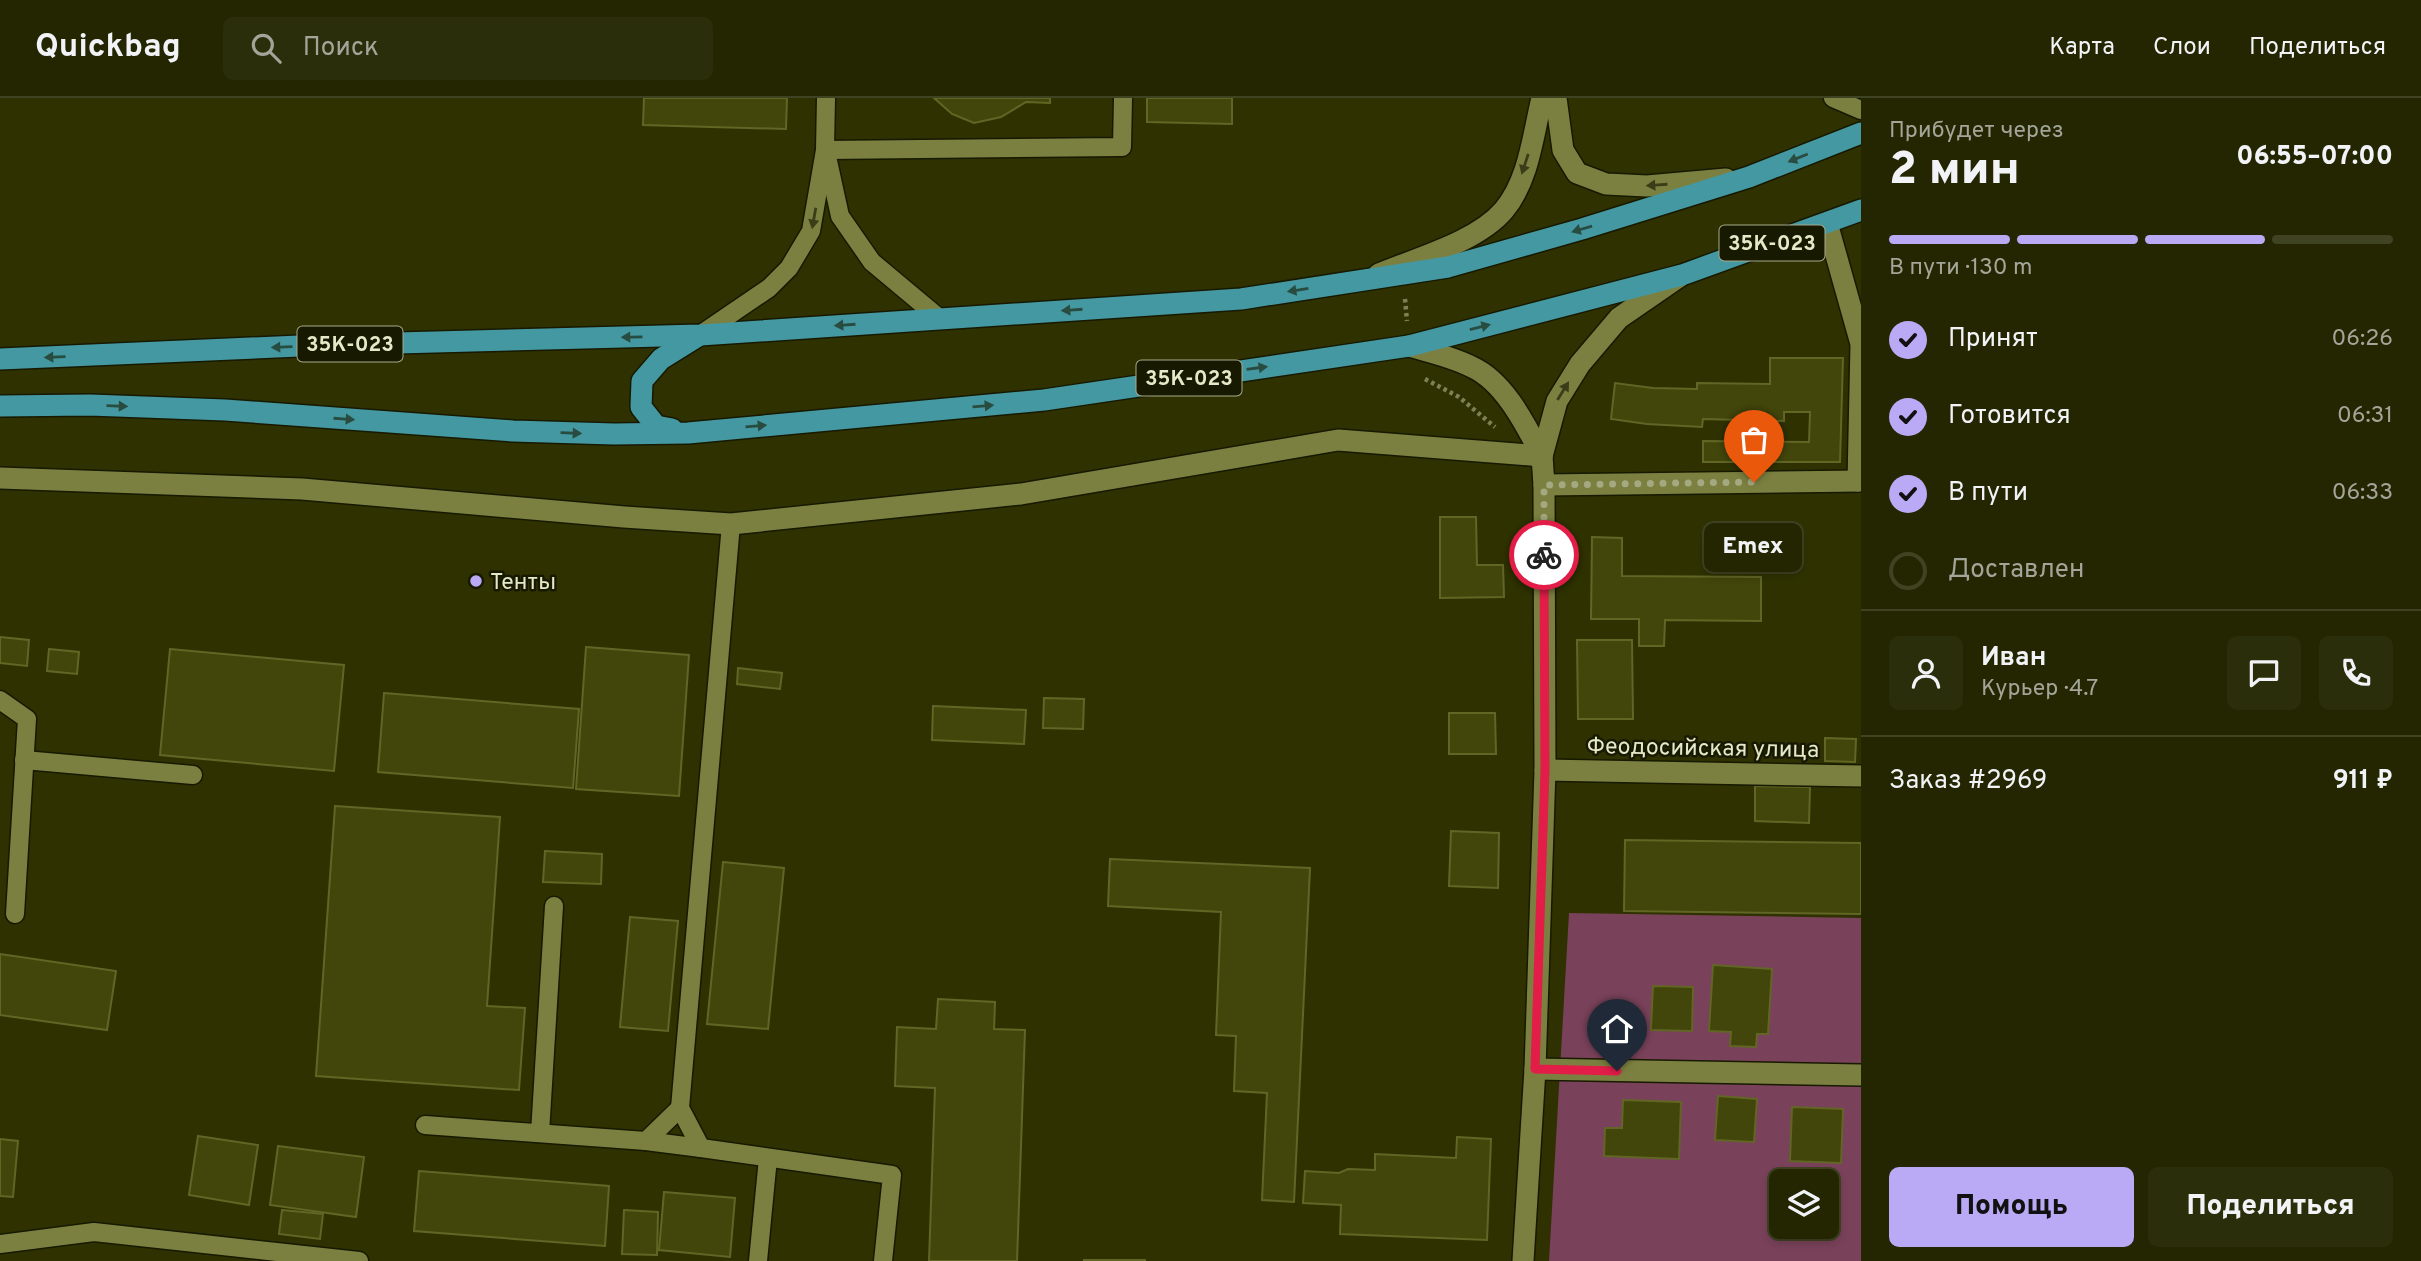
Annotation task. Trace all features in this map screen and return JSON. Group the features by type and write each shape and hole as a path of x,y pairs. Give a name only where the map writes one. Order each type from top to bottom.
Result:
{"main road":[{"name":"35К-023","path":"0,359 323,345 700,335 1241,299 1448,267 1749,177 1861,133"},
{"name":"35К-023","path":"0,406 184,408 513,431 614,434 688,433 1044,400 1409,346 1682,275 1861,210"},
{"path":"688,433 656,426 641,407 642,381 661,359 700,335"}],"street":[{"path":"1366,280 1483,229 1504,210 1527,162 1542,98"},
{"path":"1556,98 1563,150 1577,173 1606,184 1647,186 1749,177"},
{"path":"1544,485 1860,481 1860,344 1827,223"},
{"path":"1523,1261 1535,1069 1545,770 1542,456 1557,401 1580,364 1619,318 1682,275"},
{"path":"1409,346 1474,367 1499,388 1520,413 1542,456"},
{"path":"0,478 302,489 731,524 1021,494 1338,440 1542,456"},
{"name":"Феодосийская улица","path":"1545,770 1861,776"},
{"path":"1535,1069 1861,1076"}],"lane":[{"path":"700,335 769,288 789,268 811,231 825,150 826,98"},
{"path":"825,150 1122,147 1123,98"},
{"path":"1833,98 1861,110"},
{"path":"825,150 840,216 872,262 939,318"},
{"path":"701,1148 680,1108 731,524"},
{"path":"0,700 27,719 15,914"},
{"path":"24,760 193,775"},
{"path":"540,1133 554,906"},
{"path":"646,1141 680,1108"},
{"path":"425,1125 646,1141 892,1175 883,1261"},
{"path":"758,1261 768,1158"},
{"path":"0,1244 94,1232 359,1261"}],"shaded area":[{"path":"1569,913 1861,918 1861,1261 1549,1261"}],"building":[{"path":"644,98 787,98 786,129 643,125"},
{"path":"934,98 1050,98 1050,103 1026,102 1001,117 974,123 952,114"},
{"path":"1147,98 1232,98 1232,124 1147,122"},
{"path":"1770,358 1843,358 1840,462 1703,462 1703,441 1809,442 1810,412 1784,412 1784,421 1703,419 1702,427 1611,419 1615,383 1653,388 1697,389 1697,383 1770,384"},
{"path":"1440,517 1476,517 1477,565 1503,565 1504,597 1440,598"},
{"path":"1592,537 1622,538 1622,576 1761,577 1761,621 1665,620 1664,646 1639,646 1639,619 1591,619"},
{"path":"0,637 29,640 27,666 0,663"},
{"path":"1577,640 1632,640 1633,719 1578,719"},
{"path":"586,647 689,655 679,796 576,789"},
{"path":"49,649 79,652 77,674 47,671"},
{"path":"170,649 344,665 334,771 160,755"},
{"path":"738,668 782,673 780,689 737,684"},
{"path":"384,693 579,709 573,788 378,772"},
{"path":"1044,698 1084,699 1083,729 1043,728"},
{"path":"933,706 1026,710 1024,744 932,740"},
{"path":"1449,713 1495,713 1496,754 1449,754"},
{"path":"1825,738 1856,739 1855,762 1825,761"},
{"path":"1755,786 1810,787 1809,823 1755,821"},
{"path":"335,806 500,817 487,1006 525,1008 519,1090 316,1076"},
{"path":"1451,831 1499,833 1498,888 1449,886"},
{"path":"1625,840 1861,843 1861,914 1624,911"},
{"path":"545,851 602,854 601,884 543,882"},
{"path":"1110,859 1310,868 1294,1202 1262,1200 1267,1093 1234,1091 1236,1036 1216,1035 1221,912 1108,906"},
{"path":"723,862 784,868 768,1029 707,1024"},
{"path":"630,917 678,921 668,1031 620,1027"},
{"path":"0,954 116,971 107,1030 0,1015"},
{"path":"1713,965 1772,969 1768,1034 1757,1034 1756,1047 1730,1046 1731,1032 1709,1031"},
{"path":"1653,986 1693,987 1692,1031 1651,1030"},
{"path":"938,999 995,1002 994,1029 1025,1030 1017,1261 929,1261 935,1088 895,1086 897,1027 936,1029"},
{"path":"1718,1096 1757,1099 1754,1142 1715,1140"},
{"path":"1623,1100 1681,1102 1679,1159 1604,1156 1605,1128 1622,1128"},
{"path":"1792,1107 1843,1109 1841,1163 1790,1161"},
{"path":"198,1136 258,1145 249,1205 189,1195"},
{"path":"1457,1137 1491,1139 1487,1240 1340,1234 1341,1205 1303,1203 1305,1171 1339,1173 1348,1169 1375,1170 1375,1154 1456,1158"},
{"path":"0,1139 18,1141 13,1197 0,1196"},
{"path":"278,1146 364,1157 356,1217 270,1205"},
{"path":"419,1171 609,1186 605,1246 414,1231"},
{"path":"664,1192 735,1198 730,1257 659,1250"},
{"path":"282,1210 323,1214 320,1239 279,1234"},
{"path":"624,1210 658,1212 657,1255 622,1254"},
{"path":"1145,1260 1145,1261 1084,1261"}],"way so far":[{"path":"1544,555 1544,485 1754,482"}],"place":[{"name":"Emex","path":"1754,482"},
{"name":"Тенты","path":"476,581"}],"route":[{"path":"1544,555 1545,770 1535,1069 1617,1071"}]}
